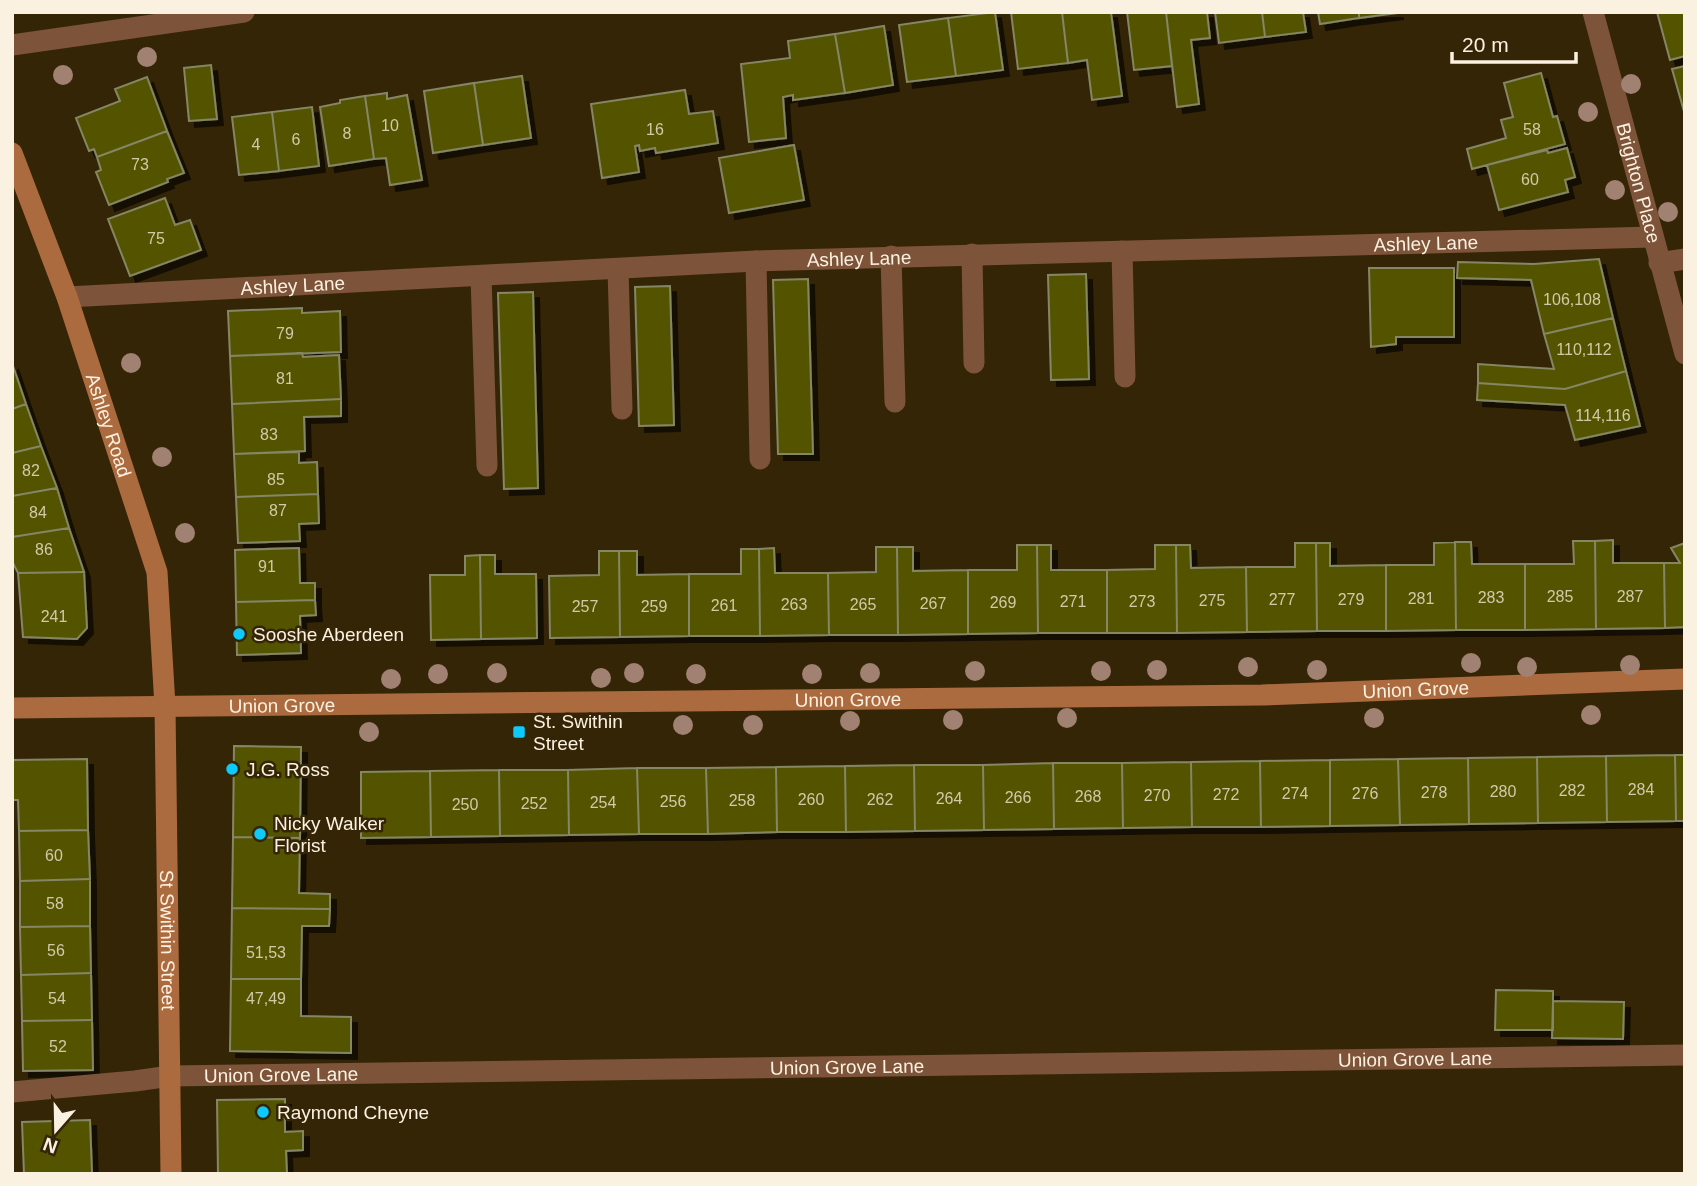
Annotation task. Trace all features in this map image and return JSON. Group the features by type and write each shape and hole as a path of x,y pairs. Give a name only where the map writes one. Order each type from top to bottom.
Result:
{"street":[{"path":"12,45 244,12"},
{"name":"Brighton Place","path":"1593,12 1685,354"},
{"name":"Ashley Road","path":"12,153 67,298 158,572 164,706"},
{"name":"Ashley Lane","path":"67,298 756,261 1652,237"},
{"path":"1122,251 1125,377"},
{"path":"972,254 974,363"},
{"path":"891,256 895,402"},
{"path":"1659,263 1685,259"},
{"path":"756,261 760,459"},
{"path":"618,268 622,409"},
{"path":"481,276 487,466"},
{"name":"Union Grove","path":"12,708 1262,695 1685,679"},
{"name":"St Swithin Street","path":"164,706 172,1174"},
{"name":"Union Grove Lane","path":"12,1092 135,1082 170,1076 1685,1055"}],"building":[{"path":"995,12 1003,70 956,76 948,18"},
{"path":"1011,12 1062,12 1068,63 1018,69"},
{"path":"1062,12 1111,12 1122,96 1092,100 1087,60 1068,63"},
{"path":"1127,12 1166,12 1172,66 1134,70"},
{"path":"1166,12 1207,12 1210,38 1191,40 1199,104 1177,107"},
{"path":"1215,12 1262,12 1265,37 1219,43"},
{"path":"1262,12 1303,12 1306,32 1265,37"},
{"path":"1318,12 1359,12 1359,18 1320,24"},
{"path":"1359,12 1397,12 1397,13 1359,18"},
{"path":"1657,12 1685,12 1685,56 1670,60"},
{"path":"948,18 956,76 907,82 899,25"},
{"path":"884,26 893,85 845,93 835,34"},
{"path":"835,34 845,93 793,100 793,95 783,97 786,138 749,142 741,64 790,58 788,41"},
{"path":"211,65 217,119 189,121 184,68"},
{"path":"1685,66 1685,115 1672,69"},
{"path":"1541,73 1553,117 1557,116 1565,144 1472,169 1467,149 1506,138 1501,120 1513,117 1504,83"},
{"path":"522,76 531,138 483,145 474,83"},
{"path":"147,77 167,131 97,157 94,149 89,151 76,118 120,101 115,89"},
{"path":"474,83 483,145 433,153 424,91"},
{"path":"685,90 689,114 713,111 718,143 656,153 655,148 640,151 639,145 635,146 639,172 602,178 591,104"},
{"path":"387,93 387,99 407,95 422,180 390,185 386,158 374,159 365,96"},
{"path":"365,96 374,159 329,166 320,107"},
{"path":"312,107 319,166 279,171 272,112"},
{"path":"272,112 279,171 239,175 232,117"},
{"path":"167,131 184,173 109,205 96,172 101,170 97,157"},
{"path":"794,145 804,200 729,213 719,158"},
{"path":"1567,148 1575,177 1565,180 1568,192 1499,210 1487,165 1547,150 1548,153"},
{"path":"165,198 175,225 190,220 201,250 130,276 108,219"},
{"path":"1599,259 1613,318 1544,334 1531,280 1457,278 1458,262 1534,264"},
{"path":"1369,268 1454,268 1454,337 1396,337 1396,344 1371,347"},
{"path":"1086,274 1089,379 1051,380 1048,275"},
{"path":"808,279 813,454 778,454 773,280"},
{"path":"670,286 674,425 639,426 635,287"},
{"path":"533,292 538,488 504,489 498,293"},
{"path":"302,308 302,313 340,311 341,352 230,356 228,311"},
{"path":"1613,318 1626,371 1565,389 1478,383 1478,364 1554,369 1544,334"},
{"path":"302,353 303,357 339,355 341,399 232,404 230,356"},
{"path":"12,363 26,404 12,409"},
{"path":"1626,371 1640,426 1575,440 1565,405 1477,400 1478,383 1565,389"},
{"path":"341,399 341,416 304,417 305,451 234,454 232,404"},
{"path":"26,404 41,446 12,453 12,409"},
{"path":"41,446 57,488 12,496 12,453"},
{"path":"299,452 299,463 317,462 318,494 236,497 234,454"},
{"path":"57,488 69,528 12,537 12,496"},
{"path":"318,494 319,523 299,524 300,541 238,543 236,497"},
{"path":"69,528 84,572 18,573 12,561 12,537"},
{"path":"1613,540 1613,563 1664,563 1665,628 1596,629 1595,541"},
{"path":"1573,541 1595,541 1596,629 1525,630 1525,564 1574,564"},
{"path":"1455,542 1471,542 1472,564 1525,564 1525,630 1456,630"},
{"path":"1455,542 1456,630 1386,631 1386,565 1434,565 1434,543"},
{"path":"1295,543 1316,543 1317,631 1247,632 1246,567 1295,567"},
{"path":"1316,543 1330,543 1330,566 1386,565 1386,631 1317,631"},
{"path":"1685,543 1685,627 1665,628 1664,563 1680,563 1671,548"},
{"path":"1017,545 1037,545 1038,633 968,634 968,570 1017,570"},
{"path":"1037,545 1051,545 1051,570 1107,570 1107,633 1038,633"},
{"path":"1155,545 1176,545 1177,633 1107,633 1107,570 1155,569"},
{"path":"1176,545 1190,545 1191,568 1246,567 1247,632 1177,633"},
{"path":"876,547 897,547 898,635 829,635 828,573 876,572"},
{"path":"897,547 913,547 913,571 968,570 968,634 898,635"},
{"path":"299,548 300,583 315,583 315,600 236,602 235,550"},
{"path":"774,548 775,573 828,573 829,635 760,636 759,549"},
{"path":"741,549 759,549 760,636 689,636 689,574 741,574"},
{"path":"599,551 619,551 620,637 550,638 549,576 599,575"},
{"path":"619,551 637,551 637,575 689,574 689,636 620,637"},
{"path":"480,555 481,639 431,640 430,575 465,575 465,556"},
{"path":"480,555 495,555 495,574 536,574 537,638 481,639"},
{"path":"84,572 87,628 77,639 23,637 18,573"},
{"path":"315,600 316,615 300,616 301,653 237,655 236,602"},
{"path":"234,746 301,747 300,838 233,837"},
{"path":"1675,755 1685,755 1685,821 1676,821"},
{"path":"1675,755 1676,821 1607,822 1606,756"},
{"path":"1606,756 1607,822 1538,823 1537,757"},
{"path":"1537,757 1538,823 1469,824 1468,758"},
{"path":"1468,758 1469,824 1400,825 1398,759"},
{"path":"87,759 88,830 19,831 18,800 12,800 12,760"},
{"path":"1398,759 1400,825 1330,826 1330,760"},
{"path":"1330,760 1330,826 1261,827 1260,761"},
{"path":"1260,761 1261,827 1192,827 1191,762"},
{"path":"1191,762 1192,827 1123,828 1122,763"},
{"path":"1053,763 1122,763 1123,828 1054,829"},
{"path":"1053,763 1054,829 984,830 983,765"},
{"path":"914,765 983,765 984,830 915,831"},
{"path":"914,765 915,831 846,832 845,766"},
{"path":"845,766 846,832 777,832 776,767"},
{"path":"776,767 777,832 708,834 706,768"},
{"path":"637,768 706,768 708,834 639,834"},
{"path":"637,768 639,834 569,835 568,770"},
{"path":"499,770 568,770 569,835 500,836"},
{"path":"499,770 500,836 431,837 430,771"},
{"path":"430,771 431,837 361,838 361,772"},
{"path":"88,830 90,879 20,881 19,831"},
{"path":"233,837 300,838 299,893 330,894 330,909 232,908"},
{"path":"90,879 90,926 20,927 20,881"},
{"path":"232,908 330,909 329,926 302,926 301,979 231,979"},
{"path":"90,926 91,973 21,975 20,927"},
{"path":"91,973 92,1020 22,1021 21,975"},
{"path":"231,979 301,979 301,1016 351,1017 351,1053 230,1051"},
{"path":"1496,990 1553,991 1553,1030 1495,1030"},
{"path":"1553,1001 1624,1002 1623,1039 1552,1038"},
{"path":"92,1020 93,1070 23,1071 22,1021"},
{"path":"285,1099 285,1132 303,1131 303,1150 286,1151 287,1174 218,1174 217,1100"},
{"path":"90,1120 92,1173 24,1174 22,1122"}],"place":[{"name":"Sooshe Aberdeen","path":"239,634"},
{"name":"St. Swithin Street","path":"519,732"},
{"name":"J.G. Ross","path":"232,769"},
{"name":"Nicky Walker Florist","path":"260,834"},
{"name":"Raymond Cheyne","path":"263,1112"}]}
